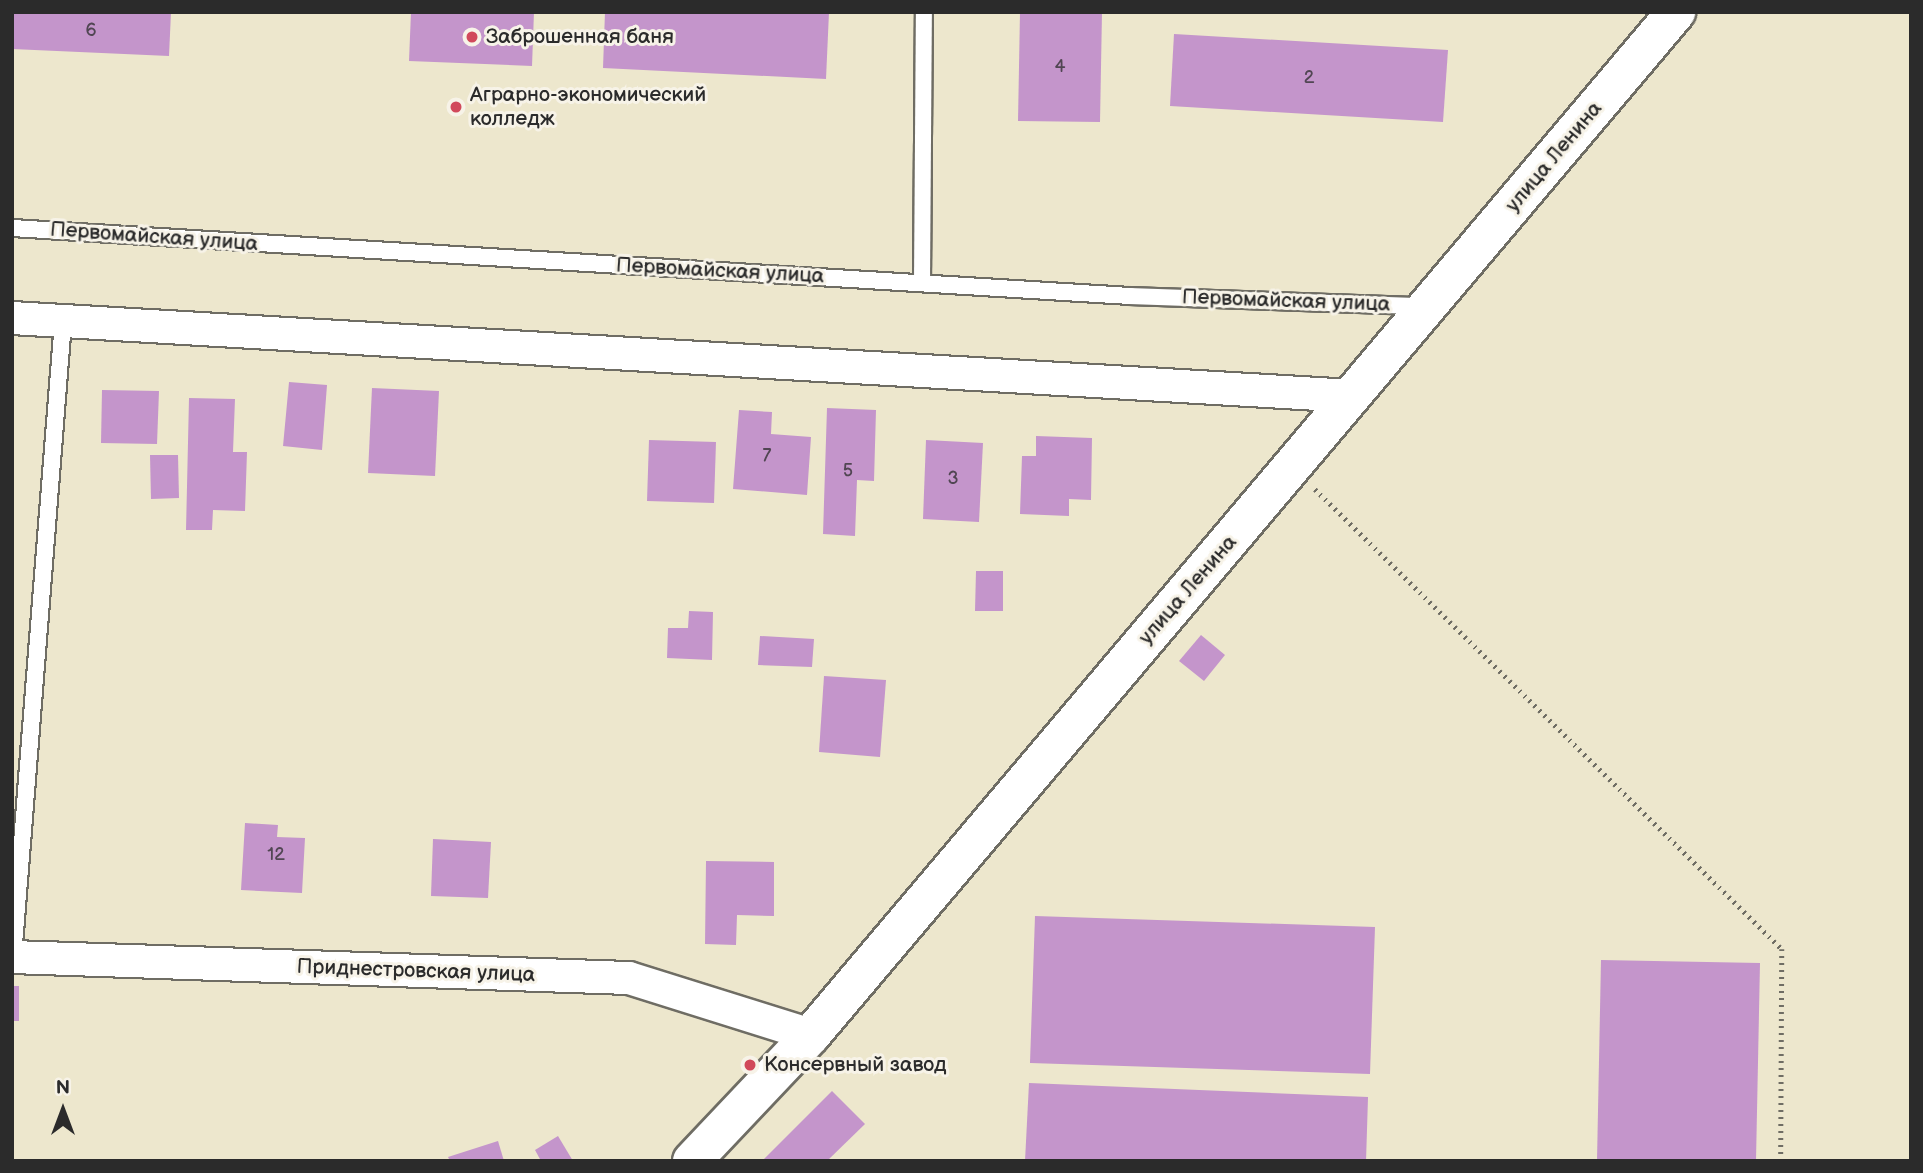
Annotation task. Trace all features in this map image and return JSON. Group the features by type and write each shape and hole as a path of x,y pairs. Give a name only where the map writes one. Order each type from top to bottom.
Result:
{"main road":[{"name":"улица Ленина","path":"692,1161 811,1035 1676,12"}],"street":[{"path":"12,318 1354,396"},
{"name":"Приднестровская улица","path":"13,957 629,978 811,1035"}],"lane":[{"path":"922,283 924,12"},
{"name":"Первомайская улица","path":"12,228 922,283 1429,306"},
{"path":"13,957 63,321"}],"path":[{"path":"1294,467 1782,949 1781,1161"}],"building":[{"path":"12,12 171,12 169,56 12,49"},
{"name":"Заброшенная баня","path":"411,12 534,12 532,66 409,61"},
{"path":"605,12 829,12 826,79 603,68"},
{"path":"1020,12 1102,12 1100,122 1018,121"},
{"path":"1174,34 1448,50 1443,122 1170,106"},
{"path":"289,382 327,385 322,450 283,446"},
{"path":"372,388 439,391 435,476 368,473"},
{"path":"102,390 159,391 157,444 101,443"},
{"path":"189,398 235,399 233,452 247,452 245,511 213,510 212,530 186,530"},
{"path":"827,408 876,410 874,481 857,480 855,536 823,534"},
{"path":"739,410 772,412 771,434 811,437 807,495 733,489"},
{"path":"1036,436 1092,438 1091,500 1069,499 1069,516 1020,514 1022,456 1036,456"},
{"path":"649,440 716,442 714,503 647,501"},
{"path":"926,440 983,443 979,522 923,519"},
{"path":"150,455 178,455 179,498 151,499"},
{"path":"976,571 1003,571 1003,611 975,611"},
{"path":"689,611 713,612 712,660 667,658 668,628 688,628"},
{"path":"1201,635 1225,655 1204,681 1179,661"},
{"path":"760,636 814,639 812,667 758,665"},
{"path":"824,676 886,680 880,757 819,752"},
{"path":"245,823 278,825 277,837 305,838 302,893 241,890"},
{"path":"433,839 491,842 488,898 431,896"},
{"path":"706,861 774,862 774,916 737,915 736,945 705,944"},
{"path":"1035,916 1375,927 1370,1074 1030,1063"},
{"path":"1601,960 1760,963 1756,1161 1597,1161"},
{"path":"12,986 19,986 19,1021 12,1021"},
{"path":"1029,1083 1368,1097 1366,1161 1025,1161"},
{"path":"832,1091 865,1124 827,1161 762,1161"},
{"path":"558,1136 573,1161 541,1161 535,1150"},
{"path":"498,1141 504,1161 450,1161 448,1157"}],"place":[{"name":"Заброшенная баня","path":"472,37"},
{"name":"Аграрно-экономический колледж","path":"456,107"},
{"name":"Консервный завод","path":"750,1065"}]}
